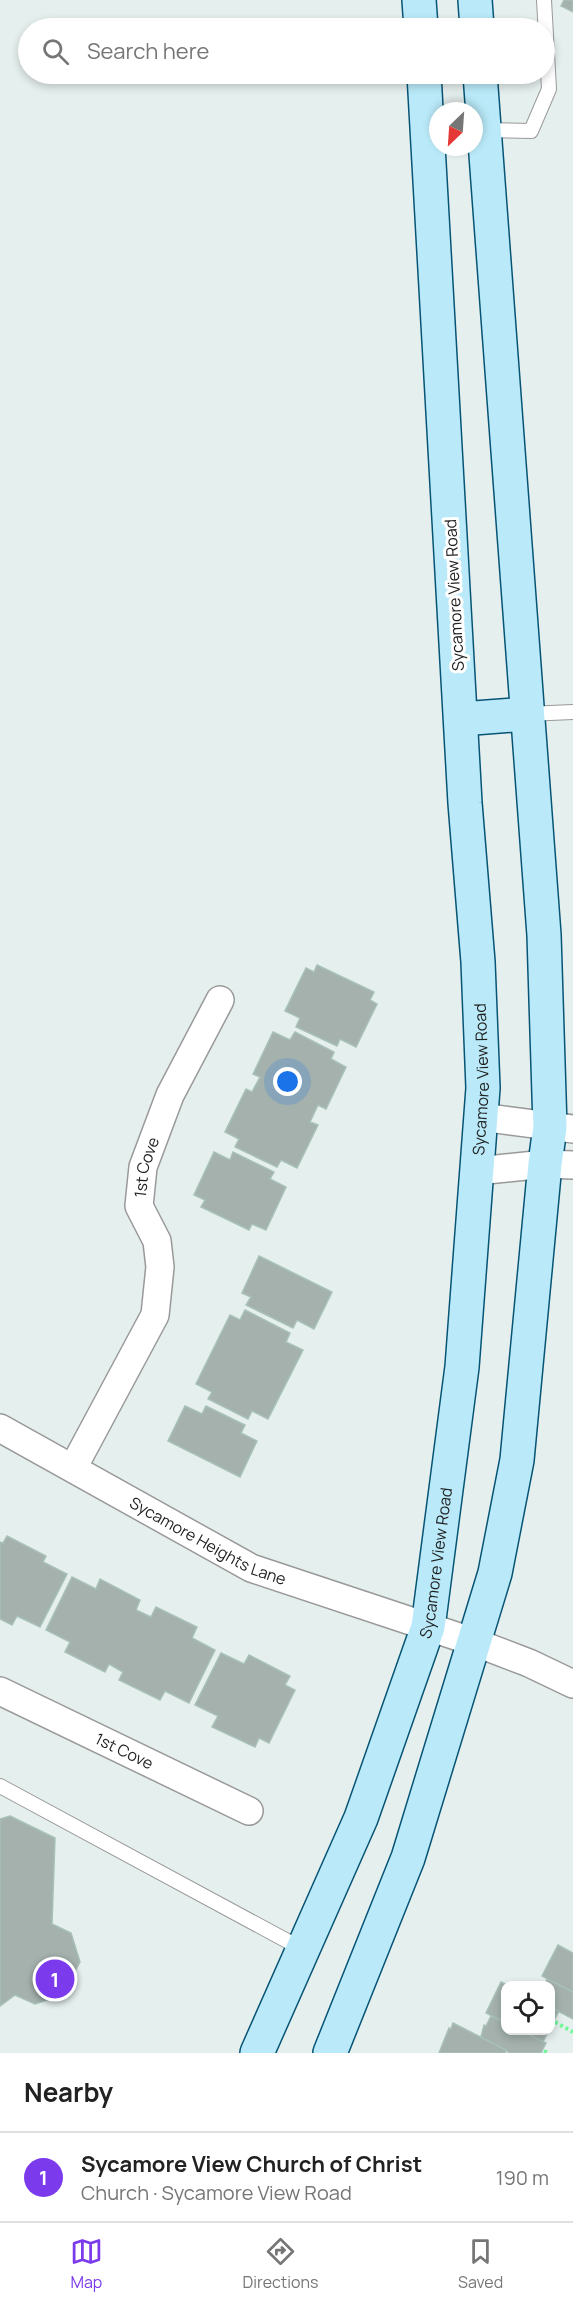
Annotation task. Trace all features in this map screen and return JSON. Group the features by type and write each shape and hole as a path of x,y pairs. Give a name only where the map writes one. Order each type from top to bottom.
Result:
{"main road":[{"path":"418,0 420,18"},
{"path":"475,0 476,18"},
{"name":"Sycamore View Road","path":"426,84 429,105"},
{"path":"480,84 480,102"},
{"name":"Sycamore View Road","path":"257,2053 361,1818 428,1627 462,1367 483,1088 478,962 461,719 434,156"},
{"path":"330,2053 408,1858 495,1573 517,1460 559,1164 562,1128 544,935 481,156"},
{"path":"461,719 527,714"}],"street":[{"name":"1st Cove","path":"73,1468 155,1315 160,1267 157,1241 139,1206 143,1167 170,1095 220,1000"},
{"path":"481,1117 562,1128"},
{"path":"477,1171 559,1164"},
{"name":"Sycamore Heights Lane","path":"0,1428 251,1568 474,1642 573,1684"},
{"name":"1st Cove","path":"0,1691 249,1811"}],"lane":[{"path":"544,0 545,18"},
{"path":"483,130 531,131 549,90 549,84"},
{"path":"527,714 573,712"},
{"path":"0,1786 304,1950"}],"path":[{"path":"555,2022 573,2032"}],"building":[{"path":"564,0 573,0 573,12 561,6"},
{"path":"317,965 374,992 370,1000 377,1004 356,1047 340,1039 337,1046 296,1027 300,1018 285,1011 306,968 314,972"},
{"path":"273,1032 290,1040 295,1032 334,1052 331,1059 346,1067 326,1109 318,1105 310,1122 318,1125 297,1168 281,1160 277,1167 235,1147 239,1139 225,1132 246,1089 252,1092 260,1077 253,1074"},
{"path":"214,1152 230,1160 233,1152 274,1172 270,1179 286,1187 266,1230 252,1224 249,1230 201,1207 205,1200 194,1195"},
{"path":"259,1256 332,1292 314,1329 297,1320 293,1328 246,1305 251,1297 242,1293"},
{"path":"245,1310 290,1333 286,1342 303,1350 268,1419 252,1411 248,1419 208,1399 212,1392 196,1384 230,1315 240,1320"},
{"path":"185,1406 202,1414 206,1406 245,1425 241,1433 257,1441 240,1477 168,1441"},
{"path":"7,1536 46,1556 43,1562 67,1574 40,1627 17,1616 12,1625 0,1619 0,1542 3,1543"},
{"path":"72,1577 96,1589 100,1579 140,1600 136,1610 151,1617 156,1607 197,1627 192,1638 215,1650 189,1703 165,1691 160,1700 119,1680 123,1672 109,1664 105,1672 65,1652 70,1642 46,1630"},
{"path":"221,1653 244,1664 249,1655 290,1676 285,1685 295,1690 269,1743 259,1738 255,1747 212,1727 218,1716 195,1705"},
{"path":"10,1816 55,1838 52,1924 71,1933 80,1962 63,1995 35,2004 15,1995 0,2006 0,1819"},
{"path":"558,1945 573,1953 573,1992 542,1976"},
{"path":"501,1982 501,2020 486,2013"},
{"path":"555,1983 573,1992 573,2019 555,2010"},
{"path":"491,2016 501,2021 501,2035 531,2035 546,2043 541,2053 510,2053 481,2037 484,2025 486,2026"},
{"path":"453,2023 506,2050 505,2053 439,2053"},
{"path":"530,2035 546,2035 543,2042"}],"place":[{"name":"Sycamore View Church of Christ","path":"55,1979"}]}
